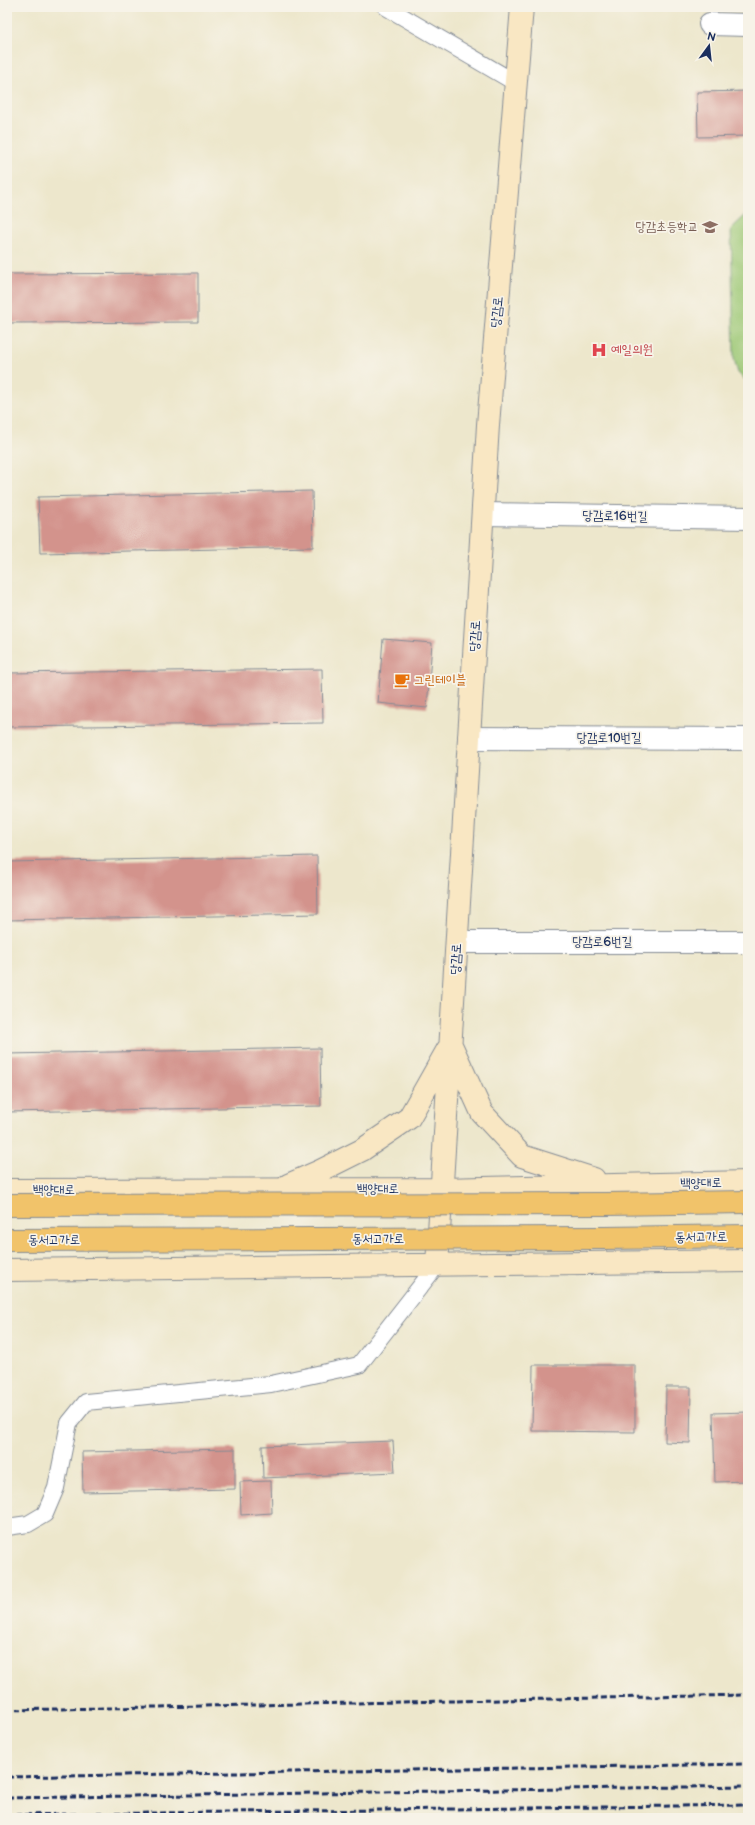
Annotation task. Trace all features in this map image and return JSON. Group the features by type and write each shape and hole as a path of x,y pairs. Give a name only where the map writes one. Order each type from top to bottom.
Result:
{"highway":[{"path":"7,1205 606,1204 748,1202"},
{"name":"동서고가로","path":"7,1240 748,1236"}],"main road":[{"name":"당감로","path":"437,1265 490,409 522,7"},
{"path":"451,1045 482,1113 522,1156 611,1185"},
{"path":"279,1189 362,1150 409,1118 451,1045"},
{"name":"백양대로","path":"7,1190 442,1189 748,1182"},
{"path":"7,1270 748,1261"}],"street":[{"path":"710,24 748,25"},
{"name":"당감로16번길","path":"483,514 748,518"},
{"name":"당감로10번길","path":"469,738 748,738"},
{"name":"당감로6번길","path":"457,942 748,942"}],"lane":[{"path":"386,7 516,83"},
{"path":"7,1527 28,1524 45,1514 56,1488 69,1423 86,1402 271,1384 359,1365 437,1265"}],"green space":[{"path":"748,213 748,383 738,373 734,359 731,229"}],"building":[{"path":"748,91 748,136 698,137 697,92"},
{"path":"198,273 198,322 7,323 7,274"},
{"path":"312,491 313,547 40,553 38,497"},
{"path":"383,639 432,643 427,708 378,703"},
{"path":"322,669 323,723 7,727 7,673"},
{"path":"317,856 318,914 7,920 7,862"},
{"path":"320,1048 321,1106 7,1112 7,1054"},
{"path":"533,1365 635,1365 635,1432 532,1431"},
{"path":"666,1387 691,1387 690,1443 665,1442"},
{"path":"748,1412 748,1481 715,1482 713,1413"},
{"path":"393,1441 395,1472 263,1478 262,1446"},
{"path":"235,1449 235,1489 83,1492 82,1452"},
{"path":"271,1481 272,1513 241,1515 240,1482"}],"railway":[{"path":"7,1710 748,1695"},
{"path":"7,1777 748,1764"},
{"path":"7,1798 748,1786"},
{"path":"7,1815 748,1805"}],"place":[{"name":"당감초등학교","path":"710,227"},
{"name":"예일의원","path":"599,350"},
{"name":"그린테이블","path":"402,680"}]}
